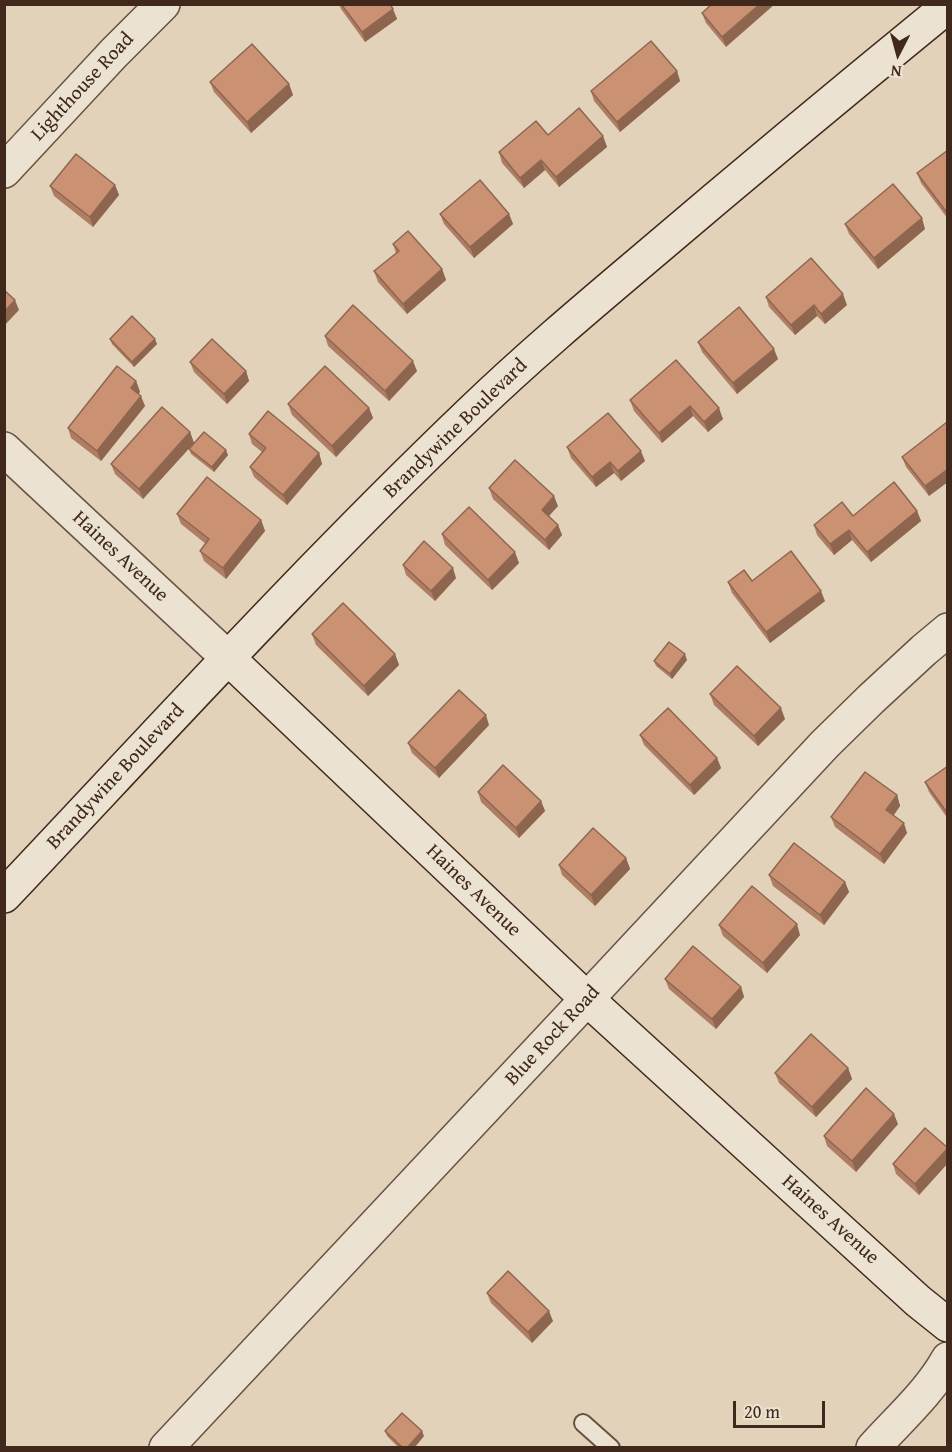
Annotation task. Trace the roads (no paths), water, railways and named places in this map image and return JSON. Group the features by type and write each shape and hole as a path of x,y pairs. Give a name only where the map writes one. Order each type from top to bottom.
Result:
{"street":[{"name":"Lighthouse Road","path":"4,171 163,4"},
{"name":"Brandywine Boulevard","path":"4,896 228,658 472,411 554,336 692,218 948,6"},
{"name":"Haines Avenue","path":"4,449 587,999 918,1301 948,1325"},
{"name":"Blue Rock Road","path":"166,1448 825,744 948,630"},
{"path":"873,1448 923,1394 948,1359"}],"lane":[{"path":"583,1423 611,1448"}]}
